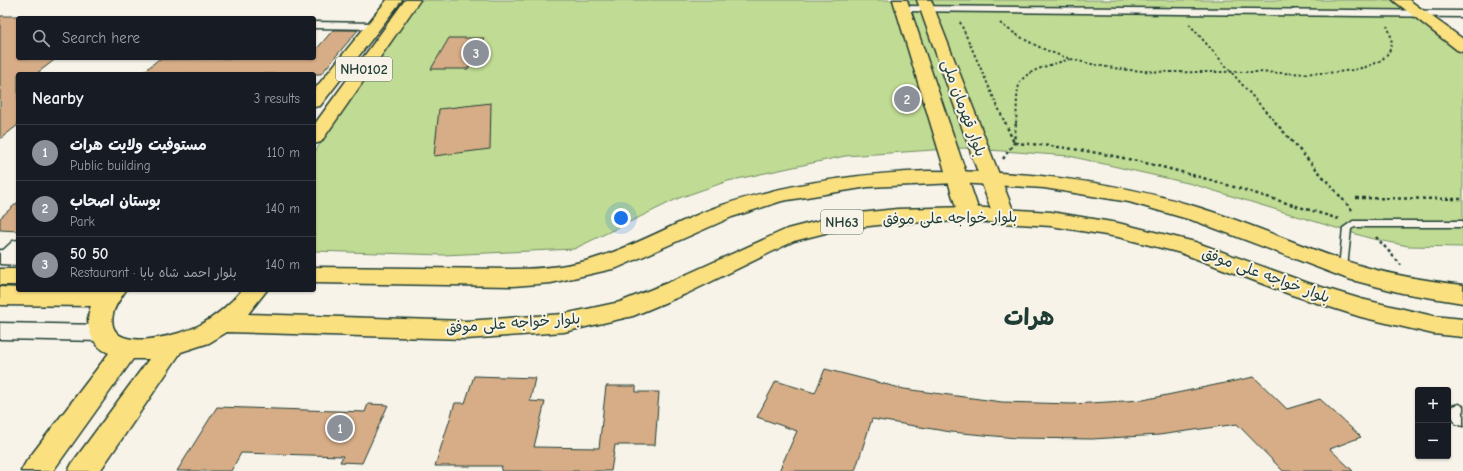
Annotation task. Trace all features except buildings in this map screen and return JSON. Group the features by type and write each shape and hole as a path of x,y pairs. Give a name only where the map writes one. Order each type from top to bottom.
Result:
{"main road":[{"name":"NH0102","path":"316,97 395,0"},
{"name":"NH0102","path":"316,135 413,0"},
{"path":"1400,0 1435,14 1463,33"},
{"path":"902,5 969,214"},
{"name":"بلوار قهرمان ملی","path":"926,5 1004,215"},
{"path":"1417,7 1463,46"},
{"name":"NH63","path":"316,275 514,277 560,274 613,260 725,212 778,196 838,184 895,178 957,177 1026,179 1062,183 1127,195 1185,210 1246,231 1343,268 1384,281 1422,289 1463,294"},
{"name":"بلوار خواجه علی موفق","path":"224,323 466,330 564,323 624,310 680,287 787,236 841,222 897,216 969,214 1051,219 1118,230 1171,243 1237,264 1300,289 1361,308 1433,325 1463,328"},
{"path":"8,259 16,273"},
{"path":"111,294 102,308 99,319 102,333 111,342 127,348 148,350 172,346 200,336 224,323 243,306 254,292"},
{"path":"0,296 111,294"},
{"path":"82,471 172,346"},
{"path":"36,471 127,348"}],"street":[{"path":"902,5 926,5 955,10 1373,13 1417,7"},
{"path":"1435,14 1463,14"},
{"path":"316,25 374,26"},
{"path":"0,331 102,333"}],"lane":[{"path":"1343,268 1347,228 1353,224 1463,224"}],"path":[{"path":"955,10 1014,143"},
{"path":"991,10 999,22 1019,37 1046,51 1071,59 1099,66 1137,71 1231,72 1336,72 1365,67 1376,63 1390,52 1392,38 1384,23 1373,13"},
{"path":"1177,11 1422,289"},
{"path":"990,178 1014,143 1019,84 1027,75 1046,66 1071,59"},
{"path":"1014,143 1068,147 1172,170 1353,224"},
{"path":"1356,198 1463,200"}],"green space":[{"path":"420,0 1397,0 1463,50 1463,247 1408,246 1369,238 1192,184 1069,156 963,148 845,156 728,181 679,198 574,249 443,255 316,251 316,150"}],"place":[{"name":"50 50","path":"476,53"},
{"name":"بوستان اصحاب","path":"907,99"},
{"name":"مستوفیت ولایت هرات","path":"340,428"}],"district":[{"name":"هرات","path":"1029,317"}]}
